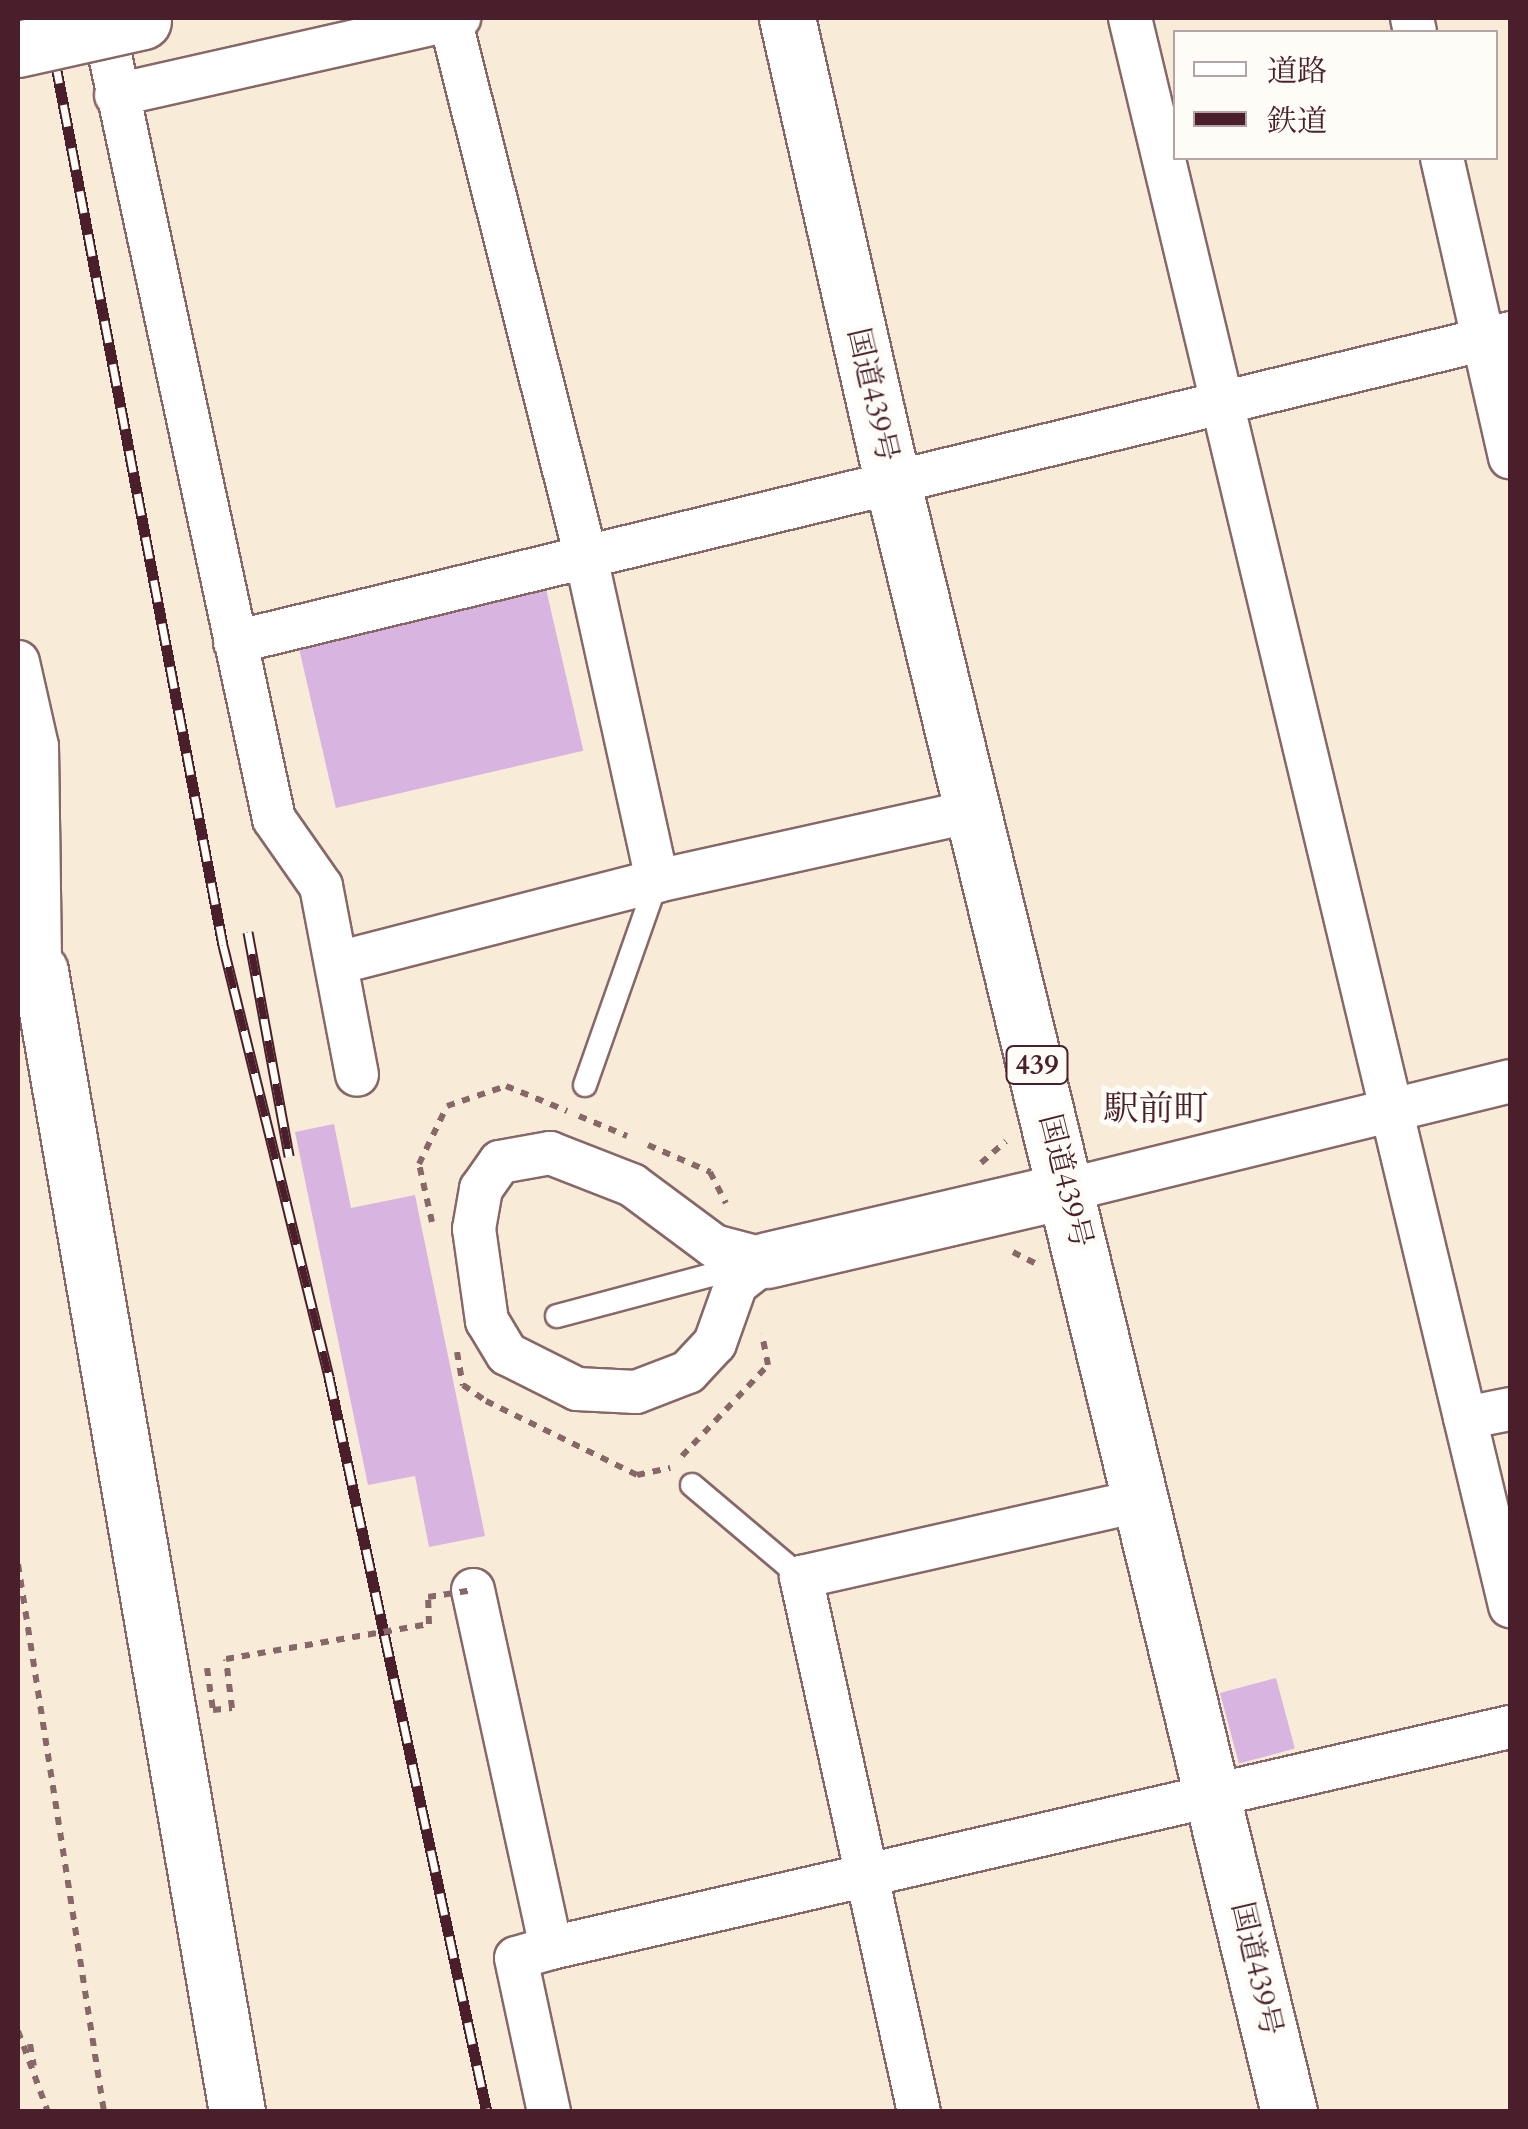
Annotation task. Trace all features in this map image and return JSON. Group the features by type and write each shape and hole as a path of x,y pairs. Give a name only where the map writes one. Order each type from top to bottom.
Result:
{"main road":[{"path":"18,49 134,18"},
{"name":"国道439号","path":"786,18 892,480 976,810 1289,2112"},
{"path":"40,970 237,2112"},
{"path":"767,1260 1068,1190"}],"street":[{"path":"134,18 116,95 274,819 321,886 357,1075"},
{"path":"116,95 454,18 586,558 657,881"},
{"path":"1130,18 1510,1606"},
{"path":"1443,160 1496,337 1510,457"},
{"path":"235,642 1222,400 1496,337"},
{"path":"18,662 37,746 40,970"},
{"path":"338,963 657,881 976,810"},
{"path":"18,900 40,970"},
{"path":"1068,1190 1510,1081"},
{"path":"550,1153 632,1185 714,1246 767,1260 736,1284 715,1342 688,1372 636,1392 577,1390 525,1368 507,1354 487,1321 474,1229 481,1190 500,1162 550,1153"},
{"path":"1465,1418 1510,1408"},
{"path":"919,2112 863,1879 801,1577 1143,1500"},
{"path":"473,1590 551,1948"},
{"path":"549,2112 516,1958 1510,1727"}],"lane":[{"path":"585,1085 657,881"},
{"path":"557,1316 767,1260"},
{"path":"692,1485 801,1577"}],"path":[{"path":"976,1167 1010,1138"},
{"path":"646,1144 710,1172 730,1212"},
{"path":"419,1164 431,1217"},
{"path":"998,1256 1016,1252 1044,1268"},
{"path":"486,1401 637,1475 671,1468 768,1365 760,1328"},
{"path":"18,1564 104,2112"},
{"path":"207,1668 213,1710 232,1708 226,1659 429,1624 428,1597 473,1590"},
{"path":"18,2031 46,2112"},
{"path":"30,2044 39,2088"}],"building":[{"path":"546,589 583,751 336,808 299,646"},
{"path":"334,1124 351,1208 415,1195 485,1536 429,1547 415,1476 368,1485 295,1132"},
{"path":"1276,1678 1295,1749 1239,1764 1220,1693"}],"railway":[{"path":"47,18 223,945 329,1377 487,2112"},
{"path":"248,932 289,1156"}],"district":[{"name":"駅前町","path":"1156,1109"}]}
